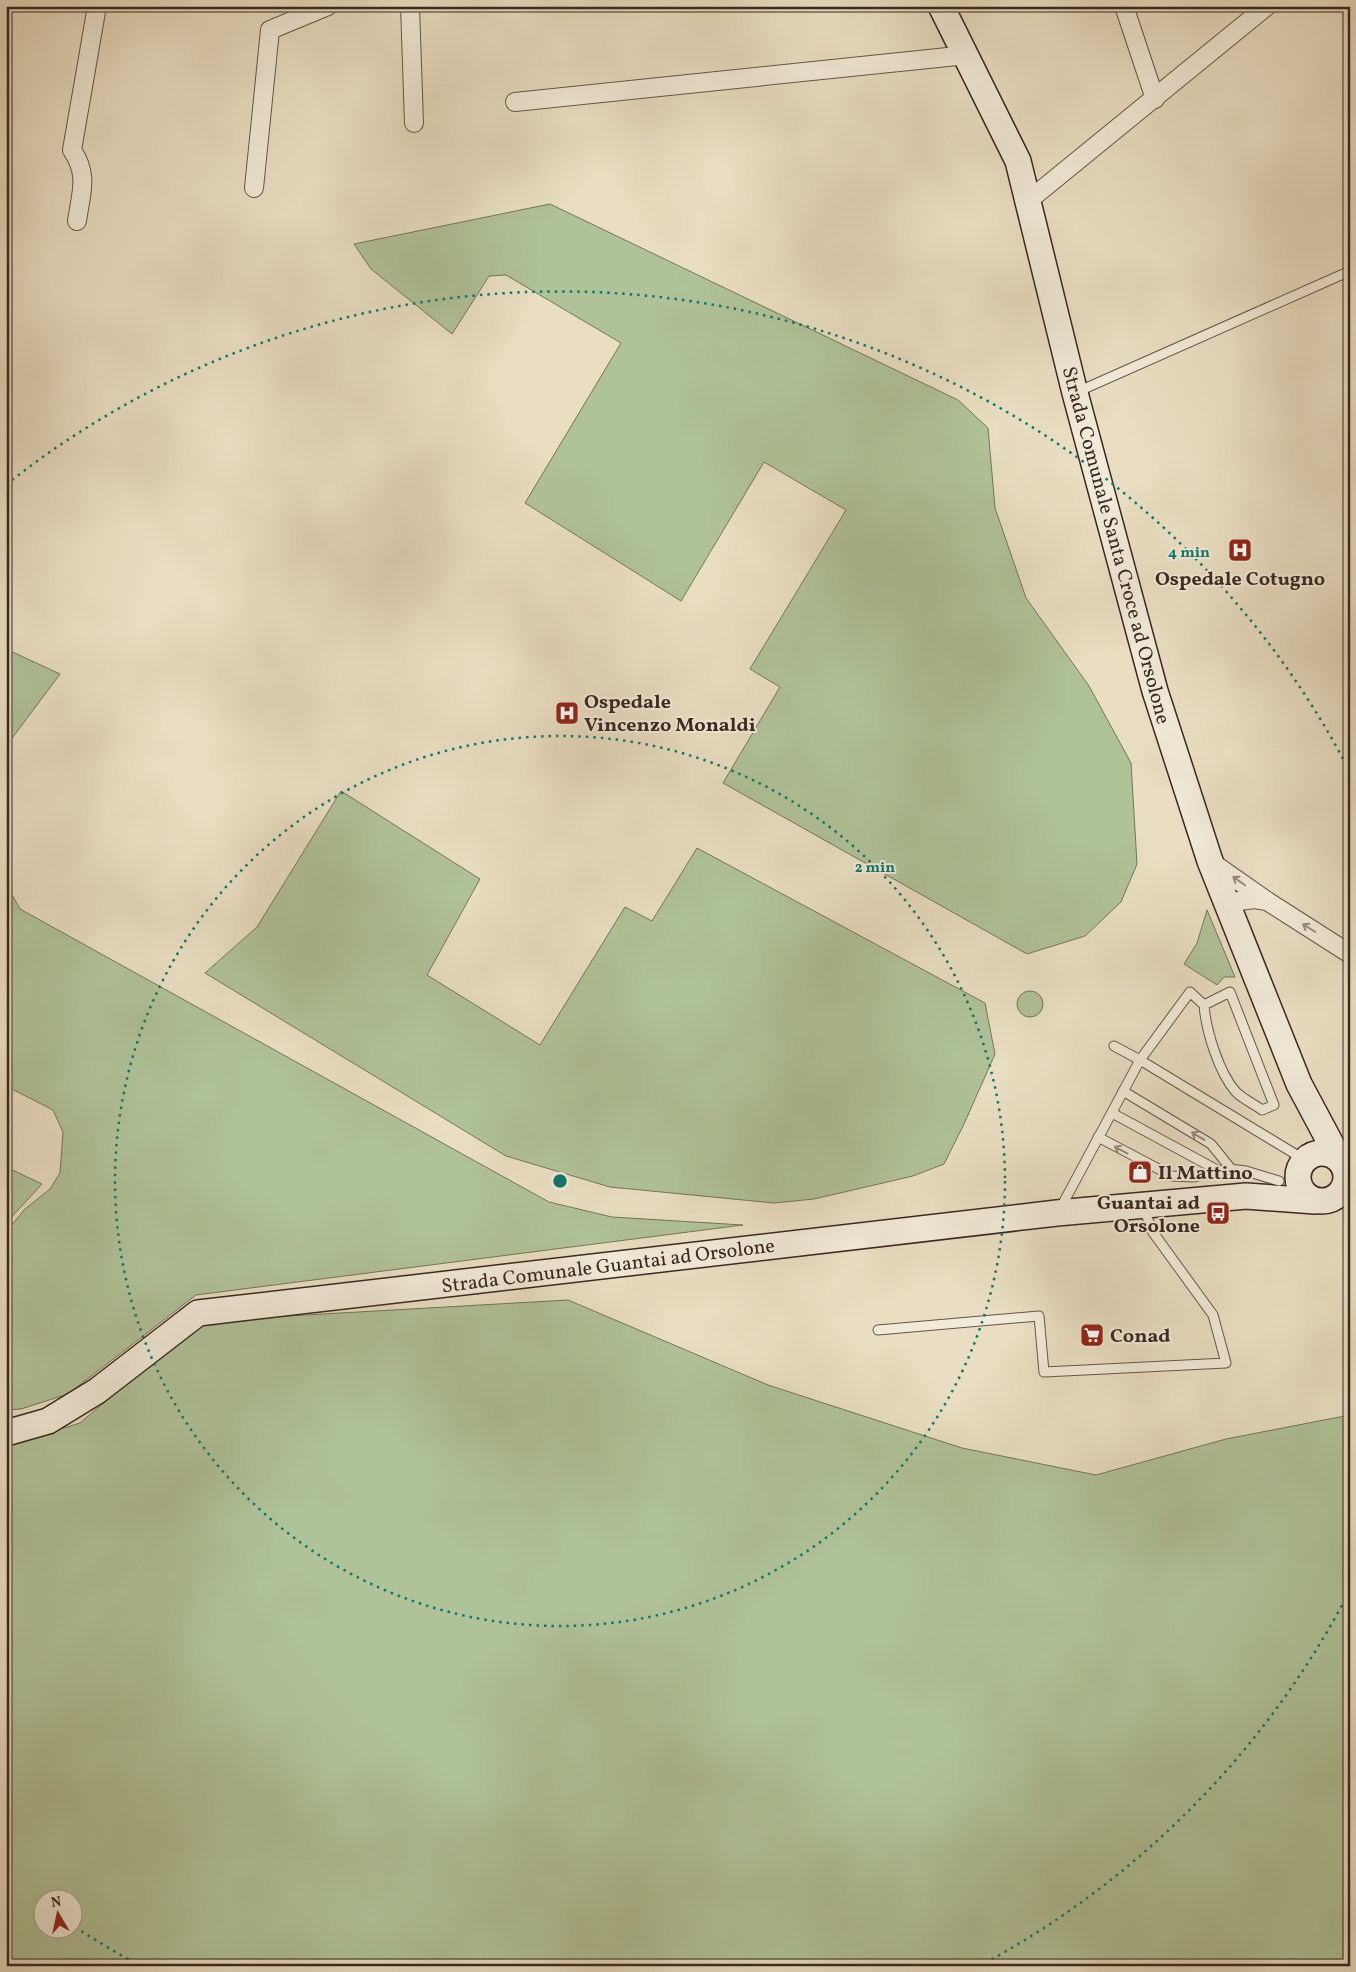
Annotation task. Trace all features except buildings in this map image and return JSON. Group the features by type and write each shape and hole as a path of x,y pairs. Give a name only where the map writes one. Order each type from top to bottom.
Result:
{"street":[{"path":"77,221 84,172 81,163 72,150 97,6"},
{"path":"254,188 270,30 328,6"},
{"path":"410,6 414,123"},
{"name":"Strada Comunale Santa Croce ad Orsolone","path":"941,6 1018,161 1075,393 1155,691 1210,861 1298,1084 1344,1166"},
{"path":"1124,6 1155,99"},
{"path":"1028,201 1268,6"},
{"path":"515,102 967,55"},
{"path":"1210,861 1267,902 1350,954"},
{"path":"1225,903 1254,899 1267,902"},
{"name":"Strada Comunale Santa Croce ad Orsolone","path":"1294,1170 1302,1106 1298,1084"},
{"path":"1322,1153 1331,1154 1344,1166 1347,1180 1344,1189 1330,1203 1306,1196 1300,1188 1294,1170 1322,1153"},
{"name":"Strada Comunale Guantai ad Orsolone","path":"1246,1196 1294,1170"},
{"name":"Strada Comunale Guantai ad Orsolone","path":"6,1433 48,1422 97,1392 198,1313 1058,1213 1246,1196 1330,1203"}],"lane":[{"path":"1075,393 1350,271"},
{"path":"1058,1213 1140,1060 1190,992 1204,1005 1205,1023 1227,1080 1238,1094 1262,1110 1274,1105 1230,992 1204,1005"},
{"path":"1114,1046 1140,1060 1294,1170"},
{"path":"1123,1091 1211,1144 1232,1170"},
{"path":"1112,1112 1219,1171"},
{"path":"1098,1138 1172,1176 1194,1177 1232,1170 1294,1170"},
{"path":"878,1330 1039,1316 1044,1372 1226,1363 1213,1315 1152,1231 1143,1206"}],"green space":[{"path":"550,204 958,400 988,428 995,508 1026,598 1089,686 1131,763 1137,864 1121,902 1085,936 1027,954 723,783 780,687 750,669 846,510 764,462 681,601 525,503 621,343 506,275 489,276 452,334 371,269 354,244"},
{"path":"6,649 60,674 10,741 6,751"},
{"path":"341,791 480,879 427,975 540,1045 625,907 652,921 697,848 985,1003 995,1054 944,1164 913,1176 814,1199 774,1203 610,1187 506,1156 205,973 257,927"},
{"path":"6,884 20,909 549,1202 612,1217 743,1225 196,1295 68,1394 21,1409 6,1410 6,1232 25,1209 50,1189 60,1173 63,1132 53,1110 6,1086"},
{"path":"1207,910 1235,977 1224,977 1217,985 1184,964 1197,943"},
{"path":"1030,991 1039,995 1043,1004 1039,1013 1030,1017 1021,1013 1017,1004 1021,995"},
{"path":"6,1167 42,1184 6,1223"},
{"path":"568,1300 768,1385 962,1448 1096,1475 1226,1439 1350,1415 1350,1966 6,1966 6,1446 80,1423 201,1321"}],"place":[{"name":"Ospedale Cotugno","path":"1240,550"},
{"name":"Ospedale Vincenzo Monaldi","path":"567,713"},
{"name":"Il Mattino","path":"1140,1172"},
{"name":"Guantai ad Orsolone","path":"1218,1213"},
{"name":"Conad","path":"1092,1335"}]}
